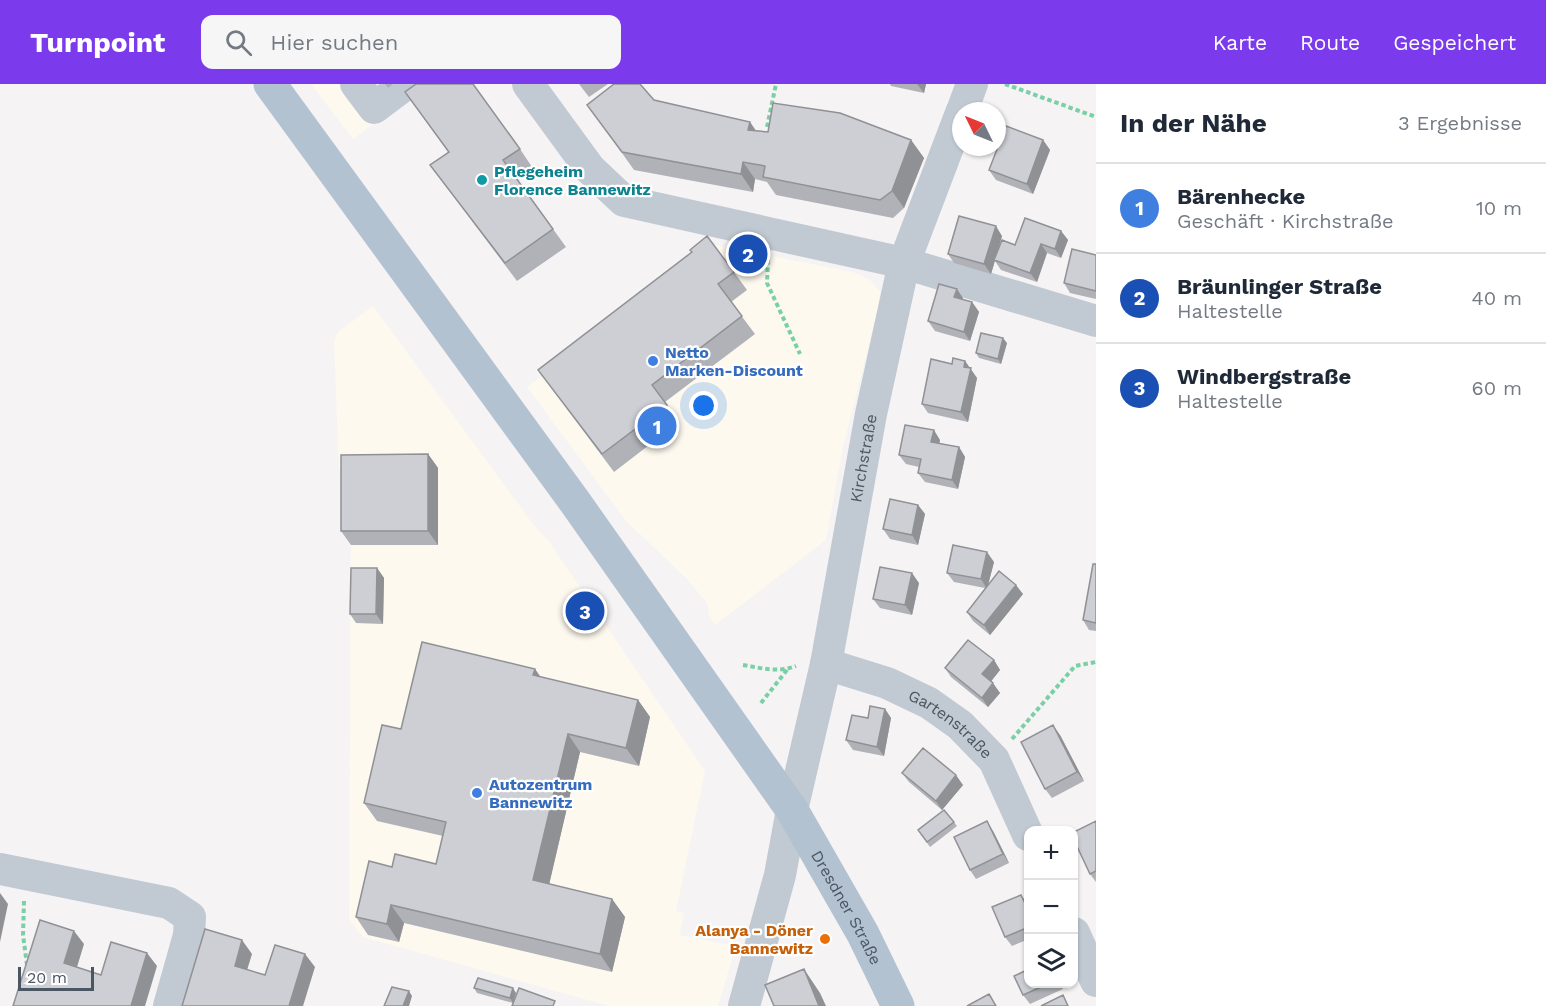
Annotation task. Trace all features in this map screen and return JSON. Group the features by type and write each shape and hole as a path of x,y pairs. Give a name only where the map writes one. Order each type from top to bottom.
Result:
{"main road":[{"name":"Dresdner Straße","path":"270,84 575,502 792,810 864,934 898,1006"}],"street":[{"path":"356,84 374,108 406,84"},
{"path":"528,84 590,169 624,201 904,263 1096,321"},
{"name":"Kirchstraße","path":"965,102 972,84"},
{"name":"Kirchstraße","path":"744,1006 780,875 792,810 826,664 871,414 904,263 952,136"},
{"name":"Gartenstraße","path":"826,664 887,683 929,703 960,725 994,760 1025,826"},
{"path":"12,871 170,903 190,917 189,935 169,1006"},
{"path":"1074,934 1096,981"}],"path":[{"path":"767,127 776,84"},
{"path":"1005,84 1096,117"},
{"path":"770,233 767,283 800,354"},
{"path":"743,665 774,670 788,669 811,661 826,664"},
{"path":"994,760 1075,666 1096,662"},
{"path":"761,703 788,669"},
{"path":"12,871 28,973"}],"shaded area":[{"path":"311,84 428,84 353,139"},
{"path":"716,245 853,272 870,280 880,292 878,309 843,447 826,540 715,625 709,616 708,604 686,578 626,521 527,387"},
{"path":"373,306 530,520 550,543 705,771 676,911 684,913 680,935 736,946 718,1006 609,1006 363,937 349,919 351,469 339,469 334,342 338,332"}],"building":[{"name":"Pflegeheim Florence Bannewitz","path":"416,84 473,84 520,149 503,160 553,229 505,263 430,165 449,152 405,92"},
{"path":"614,84 640,84 654,100 750,122 748,130 768,132 773,103 840,113 911,140 892,191 880,200 763,177 765,166 743,162 741,174 622,152 587,105"},
{"path":"1006,126 1043,140 1027,184 989,170 994,156 1006,156"},
{"path":"959,216 996,226 984,264 948,254"},
{"path":"1025,218 1061,231 1055,249 1041,244 1030,273 994,260 1002,240 1015,245"},
{"name":"Netto Marken-Discount","path":"707,236 734,272 718,284 742,316 652,385 667,405 602,454 538,370 692,252 690,250"},
{"path":"1072,249 1096,255 1096,291 1064,283"},
{"path":"939,284 957,289 954,297 972,302 964,332 928,321"},
{"path":"981,333 1003,338 998,359 976,353"},
{"path":"953,358 965,361 964,367 971,368 961,412 922,404 931,359 952,364"},
{"path":"905,425 934,430 931,442 959,447 952,480 918,473 921,459 899,455"},
{"path":"428,454 428,531 341,531 341,455"},
{"path":"890,499 918,505 912,535 883,529"},
{"path":"953,545 987,552 981,579 947,573"},
{"path":"1093,564 1096,564 1096,623 1083,620"},
{"path":"880,567 912,573 905,605 873,599"},
{"path":"351,568 377,568 376,614 350,614"},
{"path":"999,571 1016,585 984,625 967,612"},
{"path":"968,640 994,660 982,674 993,683 982,698 945,668"},
{"name":"Autozentrum Bannewitz","path":"422,642 535,669 533,675 638,700 626,748 568,734 533,880 612,899 600,954 391,905 387,924 356,917 369,861 392,867 395,854 436,864 446,822 364,803 382,725 401,729"},
{"path":"870,706 885,709 877,747 846,740 852,715 868,718"},
{"path":"1053,725 1077,772 1045,789 1021,742"},
{"path":"923,748 956,775 936,801 902,773"},
{"path":"944,810 954,822 927,842 918,830"},
{"path":"987,821 1003,854 970,870 954,837"},
{"path":"1096,821 1096,871 1090,874 1078,848 1078,830"},
{"path":"1021,895 1024,901 1024,929 1005,937 992,907"},
{"path":"40,920 74,931 64,963 101,975 111,942 147,953 131,1006 13,1006"},
{"path":"205,929 242,940 235,966 265,975 275,945 305,954 289,1006 182,1006"},
{"path":"804,969 819,1006 774,1006 765,985"},
{"path":"1024,971 1024,988 1039,988 1023,995 1014,976"},
{"path":"478,978 513,988 510,998 474,988"},
{"path":"392,987 409,991 403,1006 384,1006"},
{"path":"519,988 555,1001 553,1006 512,1006"},
{"path":"989,994 996,1006 967,1006"},
{"path":"1063,995 1068,1006 1041,1006"}],"place":[{"name":"Pflegeheim Florence Bannewitz","path":"482,180"},
{"name":"Bräunlinger Straße","path":"748,254"},
{"name":"Netto Marken-Discount","path":"653,361"},
{"name":"Bärenhecke","path":"657,426"},
{"name":"Windbergstraße","path":"585,611"},
{"name":"Autozentrum Bannewitz","path":"477,793"},
{"name":"Alanya - Döner Bannewitz","path":"825,939"}]}
